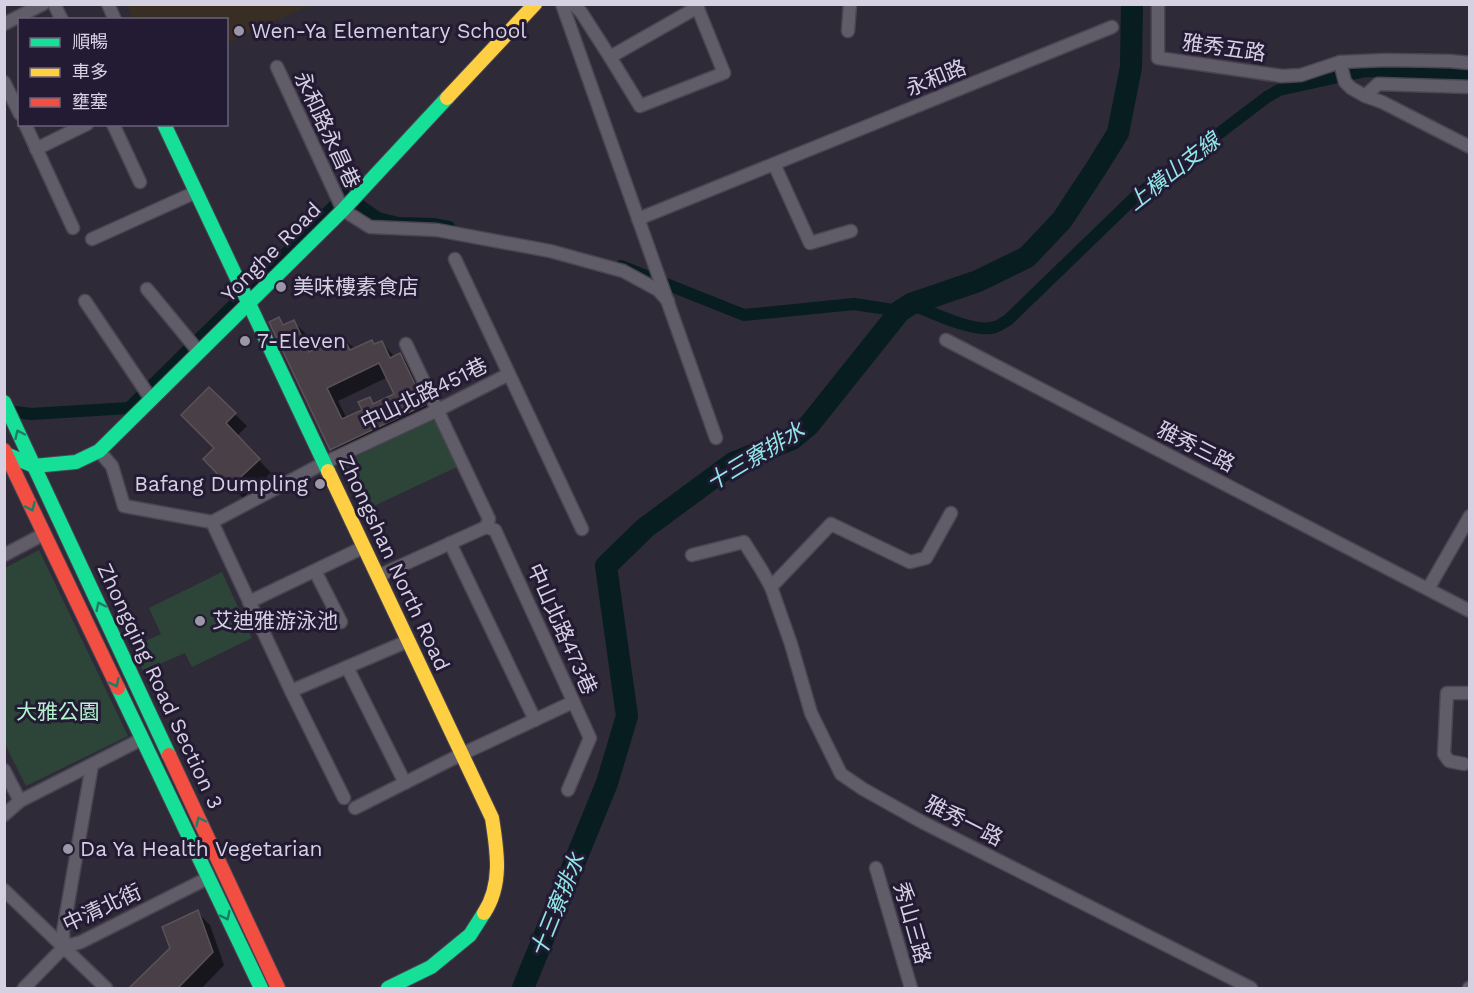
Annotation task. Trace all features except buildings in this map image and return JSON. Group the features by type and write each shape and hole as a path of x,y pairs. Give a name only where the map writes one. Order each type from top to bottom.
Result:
{"main road":[{"name":"Yonghe Road","path":"5,453 34,466 76,462 99,451 343,209 535,4"},
{"name":"Zhongshan North Road","path":"165,126 492,818 497,851 497,876 488,907 470,935 431,967 388,988"},
{"name":"Zhongqing Road Section 3","path":"4,402 278,988"},
{"name":"Zhongqing Road Section 3","path":"5,453 261,988"}],"street":[{"path":"4,24 43,4"},
{"path":"54,4 61,18"},
{"path":"108,4 114,18"},
{"path":"562,4 716,438"},
{"path":"573,4 581,12 640,106 724,73 697,6 610,57"},
{"path":"848,31 850,4"},
{"name":"雅秀五路","path":"1158,4 1158,58 1282,76 1342,72"},
{"name":"永和路","path":"638,219 1112,27"},
{"path":"1470,63 1418,60 1342,72 1351,88 1470,147"},
{"name":"永和路永昌巷","path":"277,67 343,209"},
{"path":"4,82 18,110"},
{"path":"1365,96 1378,84 1470,87"},
{"path":"26,126 73,228"},
{"path":"36,149 83,126"},
{"path":"114,126 140,182"},
{"path":"774,164 810,243 851,231"},
{"path":"92,239 196,192"},
{"path":"343,209 370,227 437,230 550,251 623,271 658,290 668,302"},
{"name":"中山北路451巷","path":"455,259 582,529"},
{"path":"147,289 199,352"},
{"path":"85,301 151,399"},
{"name":"雅秀三路","path":"946,340 1470,611"},
{"path":"378,576 486,527 489,519 406,344"},
{"name":"中山北路451巷","path":"212,522 324,463 509,374"},
{"path":"99,451 112,466 124,506 212,522 344,798"},
{"path":"771,587 831,524 910,562 926,558 951,513"},
{"path":"1428,589 1470,516"},
{"name":"中山北路473巷","path":"486,527 495,530 590,738 568,790"},
{"path":"4,555 44,534"},
{"name":"雅秀一路","path":"692,555 744,542 771,587 791,644 811,713 841,774 922,822 1251,988"},
{"path":"450,543 535,720"},
{"path":"249,602 364,547"},
{"path":"315,571 341,622"},
{"path":"291,691 408,641"},
{"path":"347,667 405,783"},
{"path":"1464,764 1449,761 1444,754 1447,693 1470,693"},
{"path":"355,808 573,702"},
{"path":"4,815 20,801 142,739"},
{"path":"64,947 63,932 92,765"},
{"path":"4,770 20,801"},
{"name":"秀山三路","path":"876,868 911,988"},
{"name":"中清北街","path":"24,988 64,947 81,942 208,878"},
{"path":"4,890 106,988"}],"shaded area":[{"name":"Wen-Ya Elementary School","path":"127,5 311,5 228,43 228,18 133,18"}],"green space":[{"path":"435,416 459,466 361,512 337,462"},
{"name":"大雅公園","path":"39,550 128,736 26,786 5,744 5,568"},
{"name":"艾迪雅游泳池","path":"222,572 252,638 192,667 185,653 143,671 132,647 161,634 149,608"}],"waterway":[{"name":"十三寮排水","path":"523,988 607,783 627,716 606,566 645,528 733,463 792,439 809,425 900,311 911,304 978,281 1027,257 1062,220 1118,133 1131,67 1132,4"},
{"name":"上橫山支線","path":"911,304 965,325 987,328 1000,325 1008,320 1135,197 1279,90 1366,71 1470,76"},
{"path":"16,412 31,414 129,408 345,195 378,218 398,223 449,227"},
{"path":"621,266 744,315 854,304 900,311"}],"traffic: fast":[{"path":"6,454 34,466 76,462 99,451 343,210 447,98"},
{"path":"165,126 328,471"},
{"path":"4,402 169,755"},
{"path":"118,688 261,988"},
{"path":"388,988 431,967 470,935 484,913"}],"traffic: slow":[{"path":"447,98 535,4"},
{"path":"328,471 492,818 497,854 496,879 490,902 484,913"}],"traffic: jam":[{"path":"4,450 118,688"},
{"path":"169,755 278,988"}],"place":[{"name":"Wen-Ya Elementary School","path":"239,31"},
{"name":"美味樓素食店","path":"281,287"},
{"name":"7-Eleven","path":"245,341"},
{"name":"Bafang Dumpling","path":"320,484"},
{"name":"艾迪雅游泳池","path":"200,621"},
{"name":"Da Ya Health Vegetarian","path":"68,849"}]}
